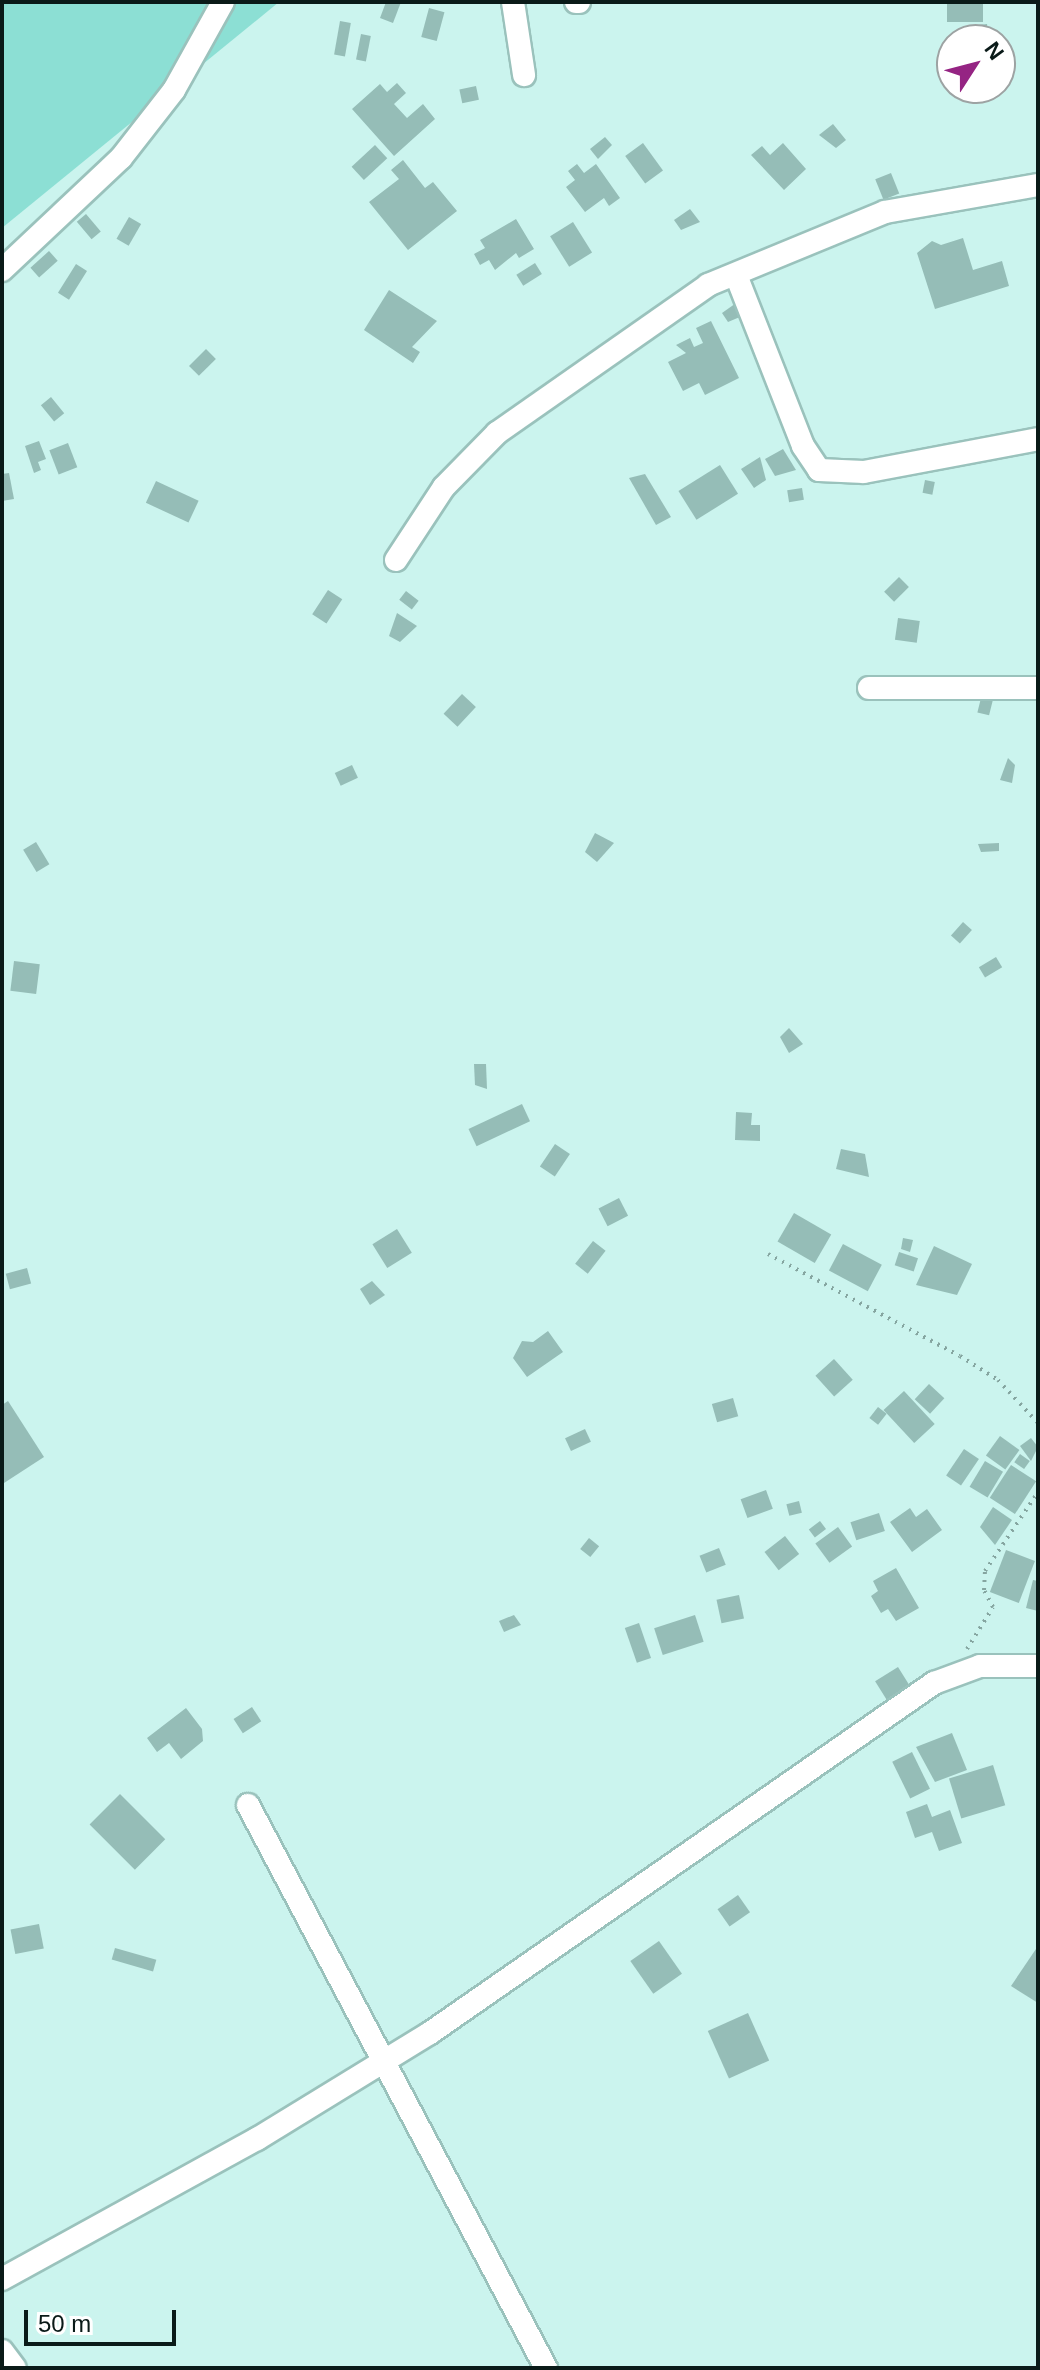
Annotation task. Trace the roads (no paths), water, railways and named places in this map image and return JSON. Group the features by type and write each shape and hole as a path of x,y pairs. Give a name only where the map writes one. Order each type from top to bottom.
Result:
{"street":[{"path":"2,270 57,224 121,158 174,90 223,2"},
{"path":"513,2 524,75"},
{"path":"396,560 444,487 497,433 675,305 736,275 885,212 1038,185"},
{"path":"736,275 803,446 819,470 864,472 1038,439"},
{"path":"869,688 1038,688"},
{"path":"2,2279 257,2139 380,2060 430,2033 954,1672 1038,1666"},
{"path":"248,1805 380,2060 546,2368"},
{"path":"2,2351 15,2368"}]}
